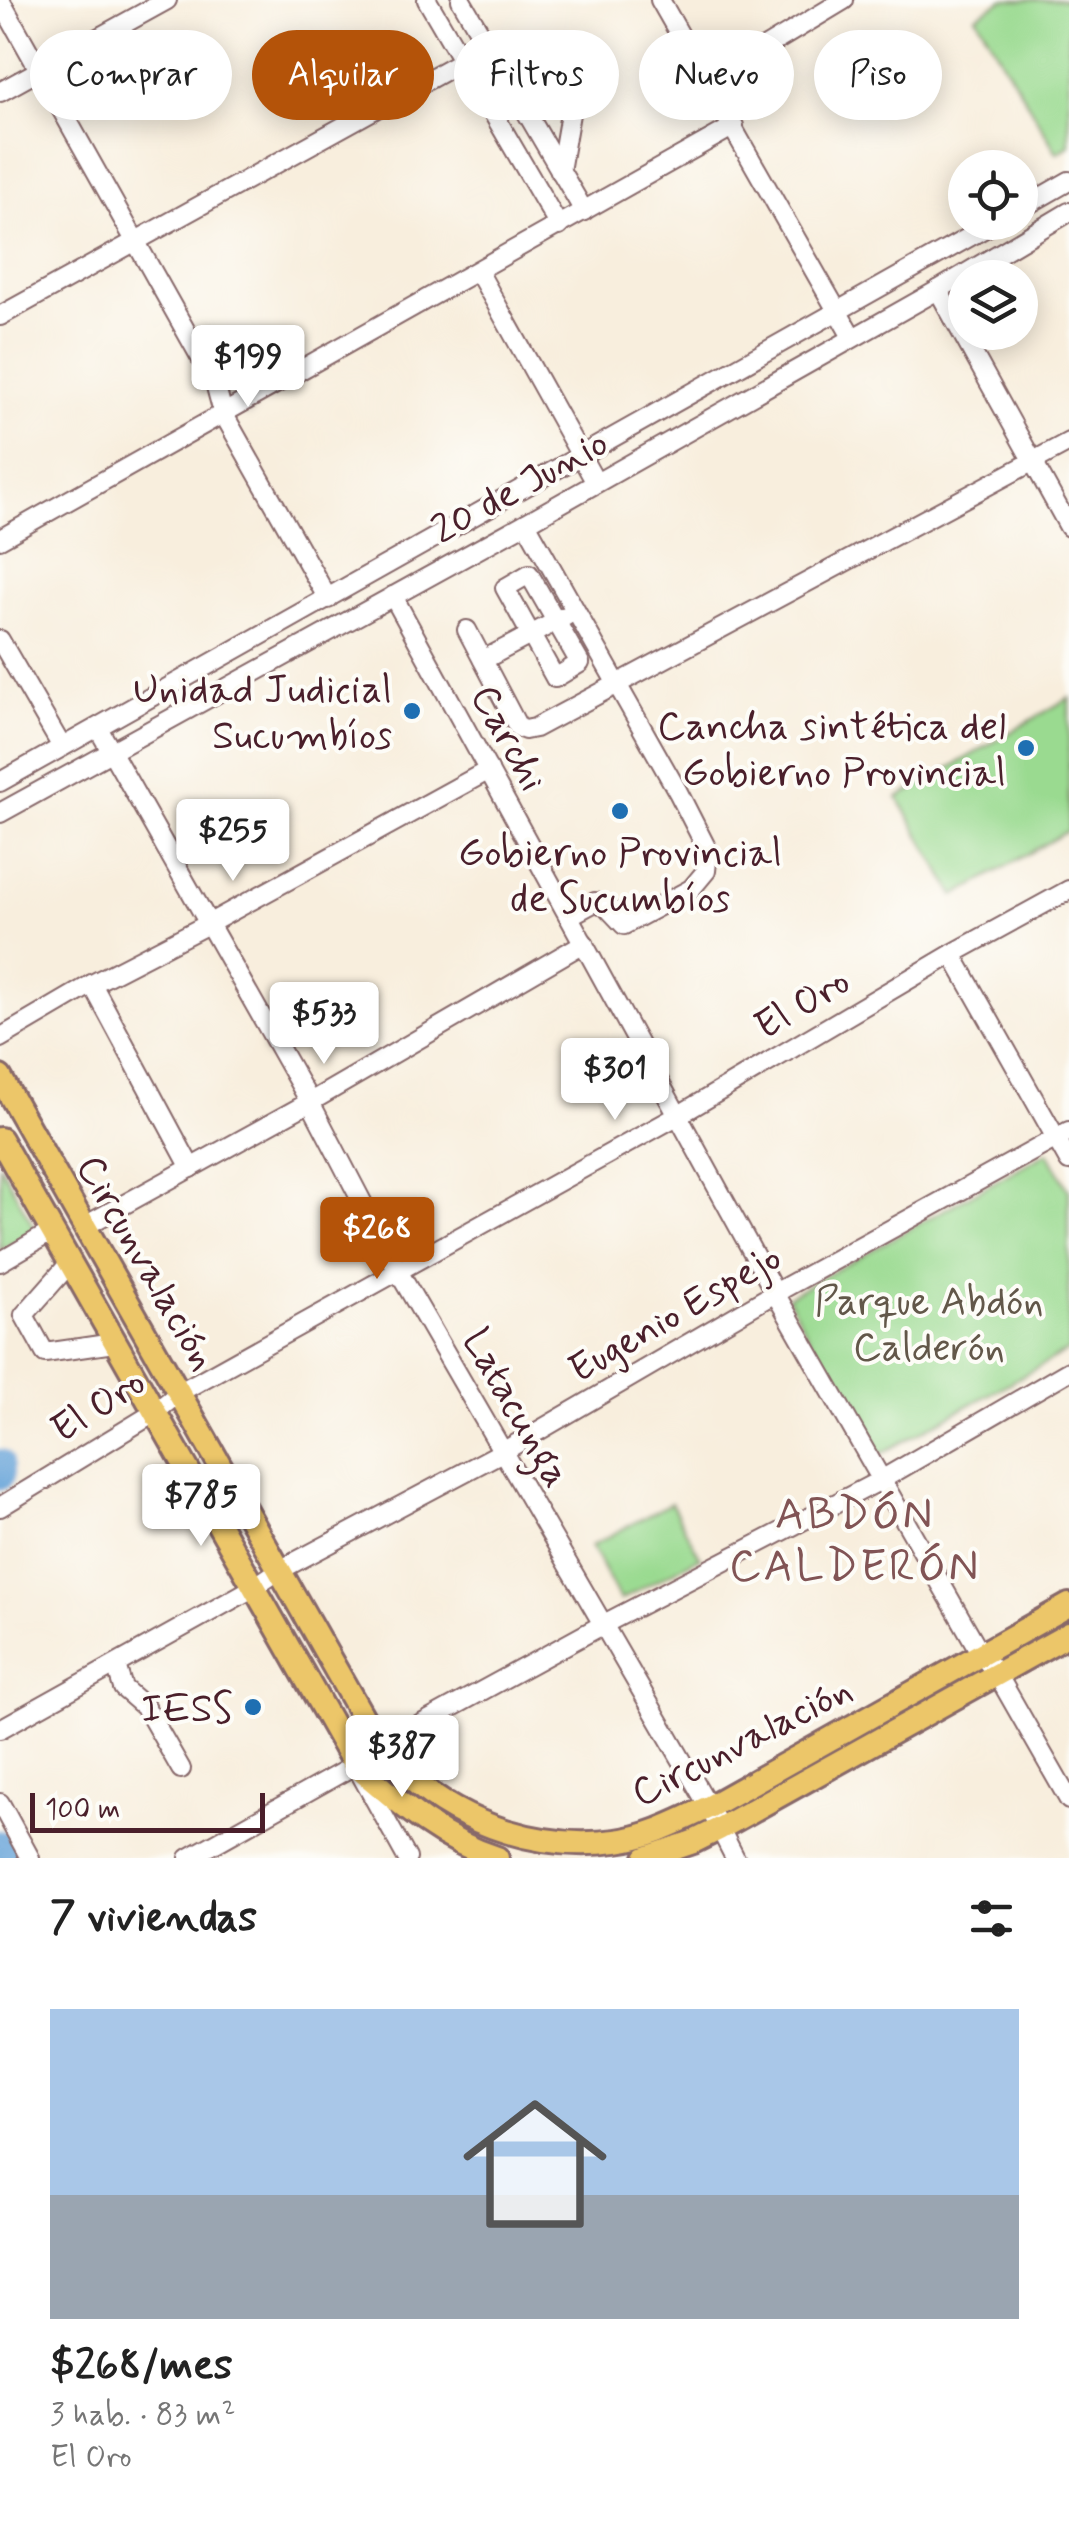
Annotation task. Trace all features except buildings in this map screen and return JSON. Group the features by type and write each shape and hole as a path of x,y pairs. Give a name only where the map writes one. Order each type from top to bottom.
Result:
{"main road":[{"name":"Circunvalación","path":"0,1077 366,1723 408,1776 475,1822 570,1843 617,1841 661,1830 709,1807 1069,1604"},
{"name":"Circunvalación","path":"0,1140 355,1765 426,1826 497,1858"},
{"name":"Circunvalación","path":"646,1858 719,1829 1069,1634"}],"street":[{"path":"0,0 30,54"},
{"path":"112,30 167,0"},
{"path":"427,0 454,47"},
{"path":"660,0 678,30"},
{"path":"794,30 844,0"},
{"path":"466,2 584,211"},
{"path":"0,316 454,65"},
{"path":"0,92 30,75"},
{"path":"67,120 215,383 223,413 328,599"},
{"path":"497,120 559,226"},
{"path":"560,171 569,120"},
{"path":"730,120 852,338"},
{"path":"0,539 734,126"},
{"path":"1038,199 1069,182"},
{"name":"20 de Junio","path":"0,814 526,523 1069,212"},
{"name":"20 de Junio","path":"0,782 964,240"},
{"path":"478,270 596,482"},
{"path":"938,290 1069,526"},
{"path":"467,630 518,726 525,730 618,685 1069,442"},
{"path":"526,523 708,852 706,871 691,889 624,925 606,906 596,902 569,916"},
{"path":"530,574 556,621 580,663 554,678 505,588 530,574"},
{"path":"350,587 364,612"},
{"name":"Carchi","path":"392,596 775,1293 1069,1800"},
{"path":"483,660 576,610"},
{"path":"0,640 62,747"},
{"name":"Latacunga","path":"98,728 310,1102 398,1271 736,1858"},
{"path":"0,1038 92,984 489,770"},
{"name":"El Oro","path":"0,1506 154,1413 180,1392 678,1115 1069,890"},
{"path":"84,1226 310,1102 584,942"},
{"path":"952,954 1063,1135 1069,1161"},
{"path":"92,984 191,1168"},
{"name":"Eugenio Espejo","path":"0,1729 278,1571 504,1451 775,1293 1063,1135"},
{"path":"0,1262 51,1232"},
{"path":"69,1264 24,1315 45,1353 114,1343"},
{"path":"189,1858 355,1765 383,1745 604,1624 881,1480 1069,1371"},
{"path":"116,1664 123,1688 146,1708 180,1770"},
{"path":"355,1765 406,1858"},
{"path":"0,1803 30,1858"}],"green space":[{"path":"1003,0 1069,0 1069,146 1057,153 976,16"},
{"name":"Cancha sintética del Gobierno Provincial","path":"1069,698 1069,830 955,896 898,798"},
{"name":"Parque Abdón Calderón","path":"1048,1152 1069,1191 1069,1350 875,1457 787,1297"},
{"path":"0,1164 36,1231 0,1250"},
{"path":"671,1503 700,1557 620,1600 591,1546"}],"waterway":[{"path":"0,1463 0,1476"},
{"path":"0,1844 9,1858"}],"place":[{"name":"Unidad Judicial Sucumbíos","path":"412,711"},
{"name":"Cancha sintética del Gobierno Provincial","path":"1026,748"},
{"name":"Gobierno Provincial de Sucumbíos","path":"620,811"},
{"name":"IESS","path":"253,1707"}],"district":[{"name":"ABDÓN CALDERÓN","path":"855,1538"}]}
